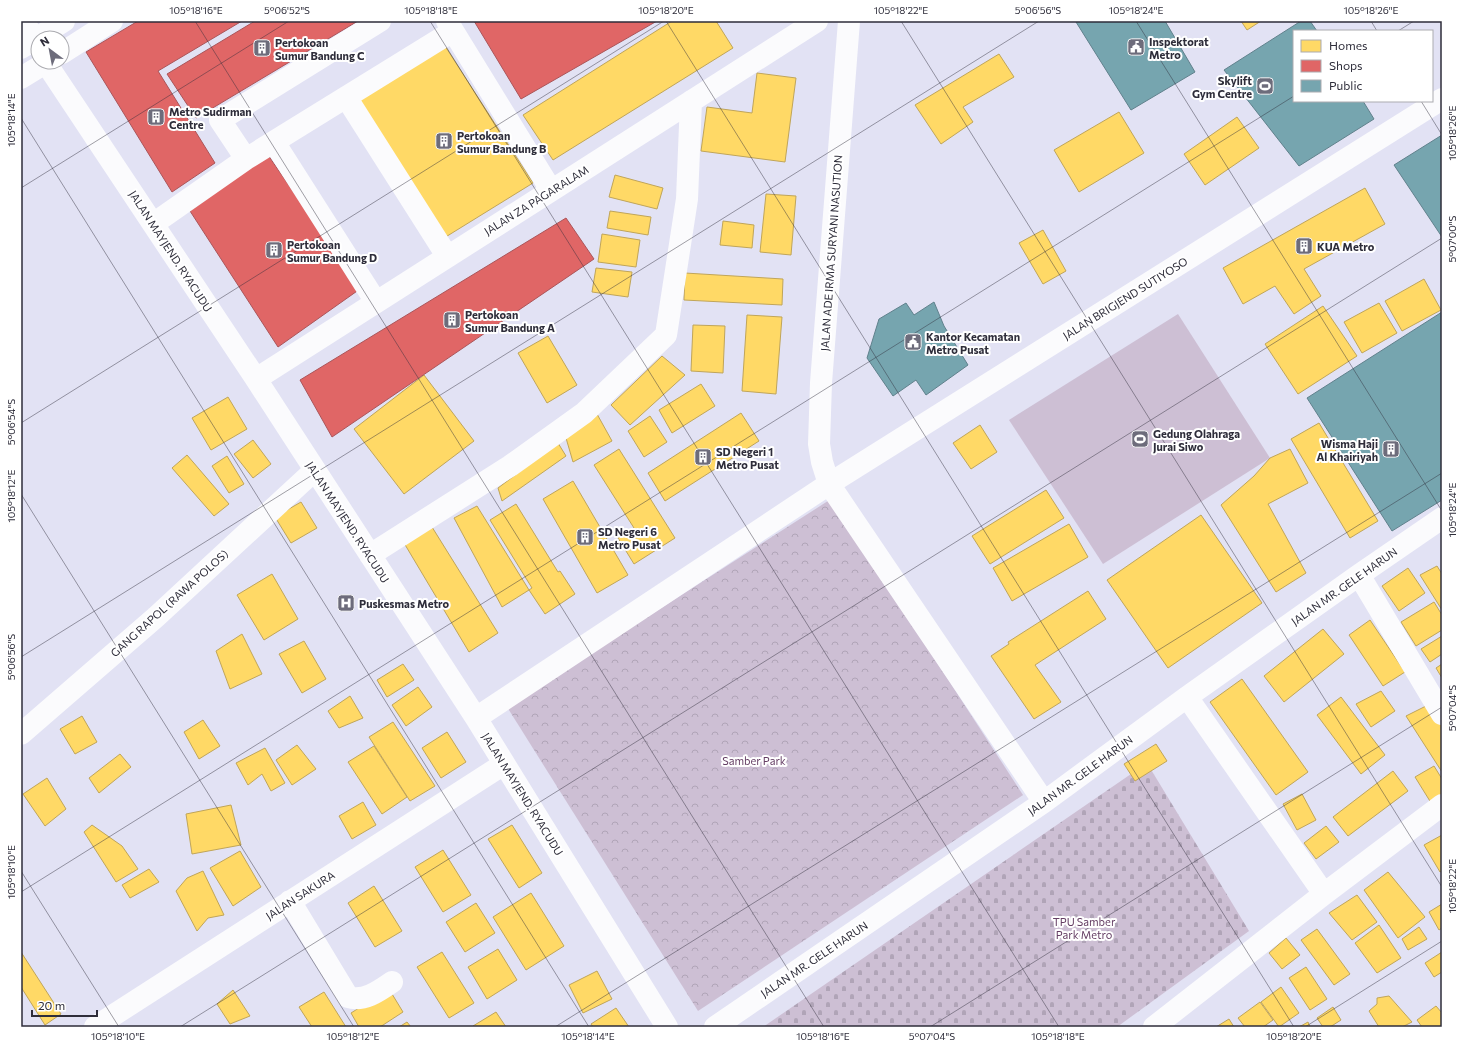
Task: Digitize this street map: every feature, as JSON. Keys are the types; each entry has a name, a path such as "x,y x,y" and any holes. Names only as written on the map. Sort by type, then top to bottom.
{"main road":[{"path":"23,21 28,44 64,21"},
{"path":"70,48 112,21"},
{"path":"246,159 220,120 380,21"},
{"name":"JALAN ZA PAGARALAM","path":"256,379 817,21"},
{"name":"JALAN ADE IRMA SURYANI NASUTION","path":"849,21 821,383 818,444 822,462 829,484 1044,802"},
{"path":"153,224 246,159 346,97 450,26 550,190"},
{"path":"21,78 34,70"},
{"name":"JALAN MAYJEND. RYACUDU","path":"52,70 256,379 476,718 667,1027"},
{"path":"346,97 447,256"},
{"name":"JALAN BRIGJEND SUTIYOSO","path":"476,718 829,484 1442,98"},
{"path":"370,555 510,466 584,413 666,335 687,199 691,100"},
{"path":"274,142 376,302"},
{"name":"GANG RAPOL (RAWA POLOS)","path":"21,734 156,617 315,470"},
{"name":"JALAN MR. GELE HARUN","path":"715,1027 1044,802 1187,697 1442,518"},
{"path":"1359,575 1442,714"},
{"path":"1187,697 1324,894"},
{"name":"JALAN SAKURA","path":"95,1027 504,764"},
{"path":"1154,1027 1324,894 1442,805"},
{"path":"290,901 348,997 366,997 381,990 392,982"}],"green space":[{"name":"Gedung Olahraga Jurai Siwo","path":"1178,314 1270,458 1103,564 1009,420"},
{"name":"Samber Park","path":"831,499 1023,795 698,1011 507,707"},
{"name":"TPU Samber Park Metro","path":"1147,763 1249,931 1117,1027 763,1027"}],"building: Homes":[{"path":"672,21 716,21 733,48 553,160 523,115"},
{"path":"1241,21 1261,21 1247,30"},
{"name":"Pertokoan Sumur Bandung B","path":"445,46 533,183 444,238 355,99"},
{"path":"999,54 1014,77 963,107 973,122 941,144 915,105"},
{"path":"757,73 796,78 785,162 701,151 707,107 752,113"},
{"path":"1119,112 1144,153 1079,192 1054,150"},
{"path":"1237,117 1259,148 1205,185 1184,154"},
{"path":"615,175 663,188 657,209 609,197"},
{"name":"KUA Metro","path":"1365,188 1385,224 1304,269 1321,296 1294,314 1275,286 1243,304 1223,268"},
{"path":"766,194 796,196 791,255 760,252"},
{"path":"610,211 651,217 648,235 607,228"},
{"path":"723,221 754,225 752,248 720,245"},
{"path":"1043,230 1066,271 1043,284 1019,243"},
{"path":"602,234 640,240 636,267 598,262"},
{"path":"596,268 632,272 628,297 592,292"},
{"path":"685,273 783,279 782,305 684,300"},
{"path":"1424,279 1441,310 1402,331 1385,301"},
{"path":"1379,303 1397,333 1362,353 1344,322"},
{"path":"1323,306 1357,356 1298,394 1265,344"},
{"path":"747,315 782,317 776,394 742,391"},
{"path":"693,325 725,326 723,373 691,371"},
{"path":"548,336 577,385 547,403 518,353"},
{"path":"662,356 685,375 630,425 611,405"},
{"path":"424,375 474,441 404,494 354,429"},
{"path":"701,384 715,406 672,433 659,410"},
{"path":"228,397 247,429 211,450 192,418"},
{"name":"SD Negeri 1 Metro Pusat","path":"741,413 759,441 665,501 648,473"},
{"path":"597,414 612,441 573,462 566,438"},
{"path":"650,416 667,442 644,457 628,431"},
{"path":"1319,423 1378,521 1350,538 1291,439"},
{"path":"980,425 997,452 971,469 953,443"},
{"path":"253,440 271,464 253,478 234,454"},
{"path":"558,443 566,456 502,501 498,488"},
{"path":"619,449 675,538 634,564 618,538 634,528 594,465"},
{"path":"1290,449 1308,483 1268,504 1306,573 1276,592 1221,505 1254,476 1270,458"},
{"path":"187,455 229,504 214,516 172,468"},
{"path":"227,456 244,484 229,493 212,466"},
{"name":"SD Negeri 6 Metro Pusat","path":"573,481 628,575 597,593 543,499"},
{"path":"1046,490 1064,518 990,564 972,536"},
{"path":"301,502 317,528 291,543 275,517"},
{"path":"516,504 558,572 560,571 575,594 545,614 529,590 532,588 490,520"},
{"path":"477,506 529,590 502,607 454,518"},
{"path":"1201,515 1262,603 1168,668 1107,580"},
{"path":"1069,524 1088,557 1012,601 993,568"},
{"path":"432,527 498,633 469,652 404,543"},
{"path":"1437,566 1442,574 1442,610 1420,575"},
{"path":"1408,568 1425,593 1399,611 1382,586"},
{"path":"272,574 298,619 264,640 237,595"},
{"path":"1088,591 1106,619 1035,665 1061,702 1034,719 991,656 1009,644 1008,642"},
{"path":"1434,602 1442,615 1442,630 1416,646 1401,622"},
{"path":"1370,620 1405,672 1383,686 1349,635"},
{"path":"1323,629 1344,654 1284,702 1264,676"},
{"path":"242,634 262,674 230,689 216,651"},
{"path":"1442,636 1442,654 1430,662 1421,649"},
{"path":"304,641 326,679 302,693 279,654"},
{"path":"403,664 414,680 387,697 377,680"},
{"path":"1442,664 1442,678 1436,668"},
{"path":"1242,679 1308,772 1276,795 1210,702"},
{"path":"418,687 432,707 406,726 392,705"},
{"path":"1381,691 1395,711 1371,727 1356,704"},
{"path":"350,696 363,718 339,728 328,711"},
{"path":"1341,697 1385,755 1361,774 1317,715"},
{"path":"1428,705 1442,726 1442,772 1406,716"},
{"path":"82,716 97,742 75,754 60,729"},
{"path":"203,720 220,746 199,759 184,732"},
{"path":"393,722 435,786 410,801 369,737"},
{"path":"447,732 466,762 441,778 422,748"},
{"path":"1156,744 1167,761 1135,781 1124,764"},
{"path":"297,745 316,769 292,785 276,760"},
{"path":"374,746 407,797 382,814 348,762"},
{"path":"265,748 285,783 271,791 262,774 248,785 236,763"},
{"path":"120,754 131,767 99,793 89,778"},
{"path":"1434,766 1442,779 1442,800 1433,806 1415,777"},
{"path":"1393,771 1408,791 1348,836 1333,817"},
{"path":"47,778 66,809 45,826 23,794"},
{"path":"1302,794 1316,820 1297,830 1283,804"},
{"path":"363,802 376,825 352,839 339,816"},
{"path":"231,805 241,845 192,854 186,814"},
{"path":"92,825 122,846 138,869 116,882 84,832"},
{"path":"512,825 542,873 519,888 488,839"},
{"path":"1326,826 1339,842 1316,859 1304,843"},
{"path":"1442,835 1442,871 1440,872 1424,845"},
{"path":"443,850 471,895 443,912 415,867"},
{"path":"240,851 261,887 233,906 210,868"},
{"path":"149,869 159,882 130,898 122,885"},
{"path":"203,871 224,915 208,918 197,931 176,891 187,878"},
{"path":"1388,872 1425,917 1398,938 1364,890"},
{"path":"374,886 402,931 375,947 348,903"},
{"path":"531,893 564,946 526,970 493,917"},
{"path":"1357,895 1377,922 1352,940 1329,913"},
{"path":"476,903 495,933 465,952 446,922"},
{"path":"1442,904 1442,928 1439,930 1429,912"},
{"path":"1379,925 1401,958 1377,973 1355,943"},
{"path":"1419,927 1427,939 1408,950 1402,939"},
{"path":"1317,929 1350,974 1334,985 1301,940"},
{"path":"1286,938 1300,955 1282,969 1269,953"},
{"path":"498,949 517,980 487,999 468,967"},
{"path":"21,952 61,1014 45,1025 21,987"},
{"path":"442,952 474,1003 449,1018 417,967"},
{"path":"1442,952 1442,972 1434,977 1425,963"},
{"path":"1306,967 1327,999 1310,1010 1289,978"},
{"path":"597,971 612,999 583,1013 569,985"},
{"path":"1281,987 1299,1013 1279,1027 1261,1002"},
{"path":"389,989 403,1012 380,1027 359,1027 351,1013"},
{"path":"233,990 250,1016 230,1024 217,1004"},
{"path":"324,992 346,1027 312,1027 299,1007"},
{"path":"1389,996 1412,1022 1402,1027 1379,1027 1369,1011 1377,1004 1377,998"},
{"path":"1260,1002 1273,1020 1263,1027 1245,1027 1238,1018"},
{"path":"1436,1006 1442,1013 1442,1027 1422,1027 1417,1020"},
{"path":"1333,1007 1341,1020 1330,1027 1323,1027 1317,1018"},
{"path":"616,1008 629,1027 593,1027 591,1024"},
{"path":"496,1012 506,1027 473,1026"},
{"path":"1229,1019 1234,1027 1216,1027"},
{"path":"407,1022 411,1027 399,1027"},
{"path":"1308,1022 1310,1027 1299,1027"}],"building: Shops":[{"name":"Metro Sudirman Centre","path":"138,21 242,21 158,71 215,163 172,192 86,52"},
{"name":"Pertokoan Sumur Bandung C","path":"255,21 358,21 196,118 167,74"},
{"path":"474,21 657,21 521,99"},
{"name":"Pertokoan Sumur Bandung D","path":"268,155 360,289 278,347 190,211"},
{"name":"Pertokoan Sumur Bandung A","path":"566,218 594,259 332,437 300,380"}],"building: Public":[{"name":"Inspektorat Metro","path":"1165,21 1195,72 1131,110 1076,22"},
{"name":"Skylift Gym Centre","path":"1301,21 1310,21 1316,30 1293,30 1293,102 1364,102 1374,119 1299,166 1224,70"},
{"path":"1442,135 1442,237 1394,165"},
{"name":"Kantor Kecamatan Metro Pusat","path":"934,302 944,326 968,365 926,395 916,380 893,396 867,358 879,319 906,303 914,315"},
{"name":"Wisma Haji Al Khairiyah","path":"1442,312 1442,500 1392,531 1307,398"}],"place":[{"name":"Inspektorat Metro","path":"1136,47"},
{"name":"Pertokoan Sumur Bandung C","path":"262,48"},
{"name":"Skylift Gym Centre","path":"1265,86"},
{"name":"Metro Sudirman Centre","path":"156,117"},
{"name":"Pertokoan Sumur Bandung B","path":"444,141"},
{"name":"KUA Metro","path":"1304,246"},
{"name":"Pertokoan Sumur Bandung D","path":"274,250"},
{"name":"Pertokoan Sumur Bandung A","path":"452,320"},
{"name":"Kantor Kecamatan Metro Pusat","path":"913,342"},
{"name":"Gedung Olahraga Jurai Siwo","path":"1140,439"},
{"name":"Wisma Haji Al Khairiyah","path":"1391,449"},
{"name":"SD Negeri 1 Metro Pusat","path":"703,457"},
{"name":"SD Negeri 6 Metro Pusat","path":"585,537"},
{"name":"Puskesmas Metro","path":"346,603"}]}
